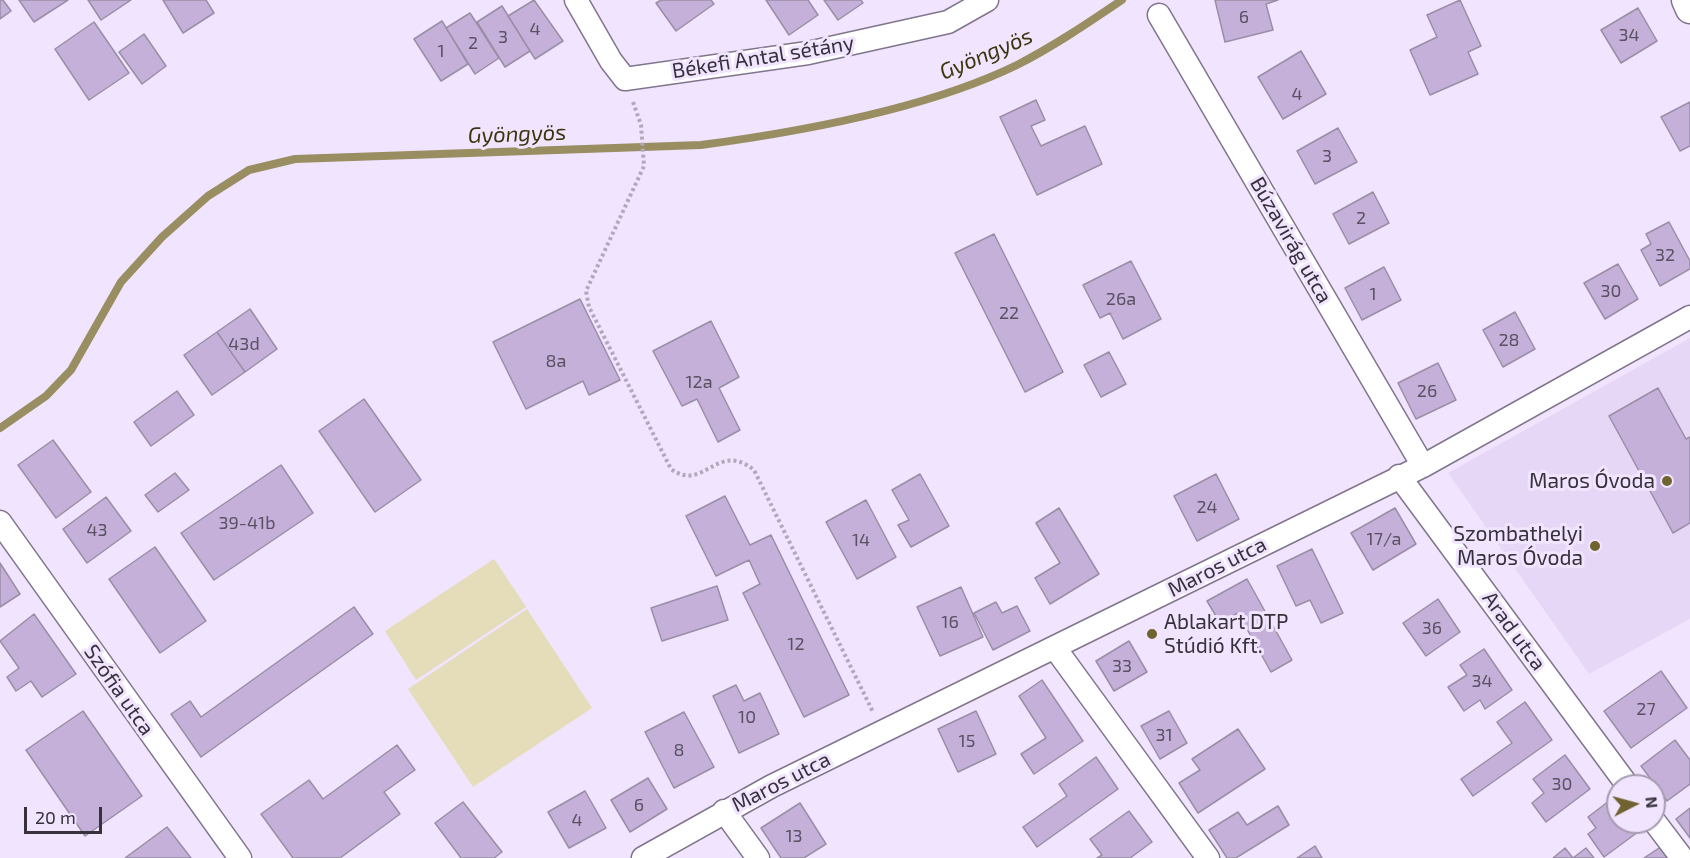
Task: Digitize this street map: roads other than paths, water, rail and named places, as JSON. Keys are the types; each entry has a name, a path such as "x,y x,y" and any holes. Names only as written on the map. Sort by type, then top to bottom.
{"street":[{"name":"Békefi Antal sétány","path":"576,0 611,61 625,79 808,53 948,22 987,0"},
{"path":"1686,0 1690,9"},
{"name":"Búzavirág utca","path":"1160,15 1423,466"},
{"name":"Maros utca","path":"643,858 724,811 883,731 1423,466 1690,317"},
{"name":"Arad utca","path":"1399,476 1619,774"},
{"name":"Szófia utca","path":"0,522 240,858"},
{"path":"1055,648 1208,858"},
{"path":"724,811 758,858"},
{"path":"1664,834 1682,858"}],"waterway":[{"name":"Gyöngyös","path":"0,428 46,396 71,370 121,282 162,237 208,196 249,170 295,159 701,145 821,125 904,106 982,80 1044,50 1122,0"}],"place":[{"name":"Maros Óvoda","path":"1667,481"},
{"name":"Szombathelyi Maros Óvoda","path":"1595,546"},
{"name":"Ablakart DTP Stúdió Kft.","path":"1152,634"}]}
